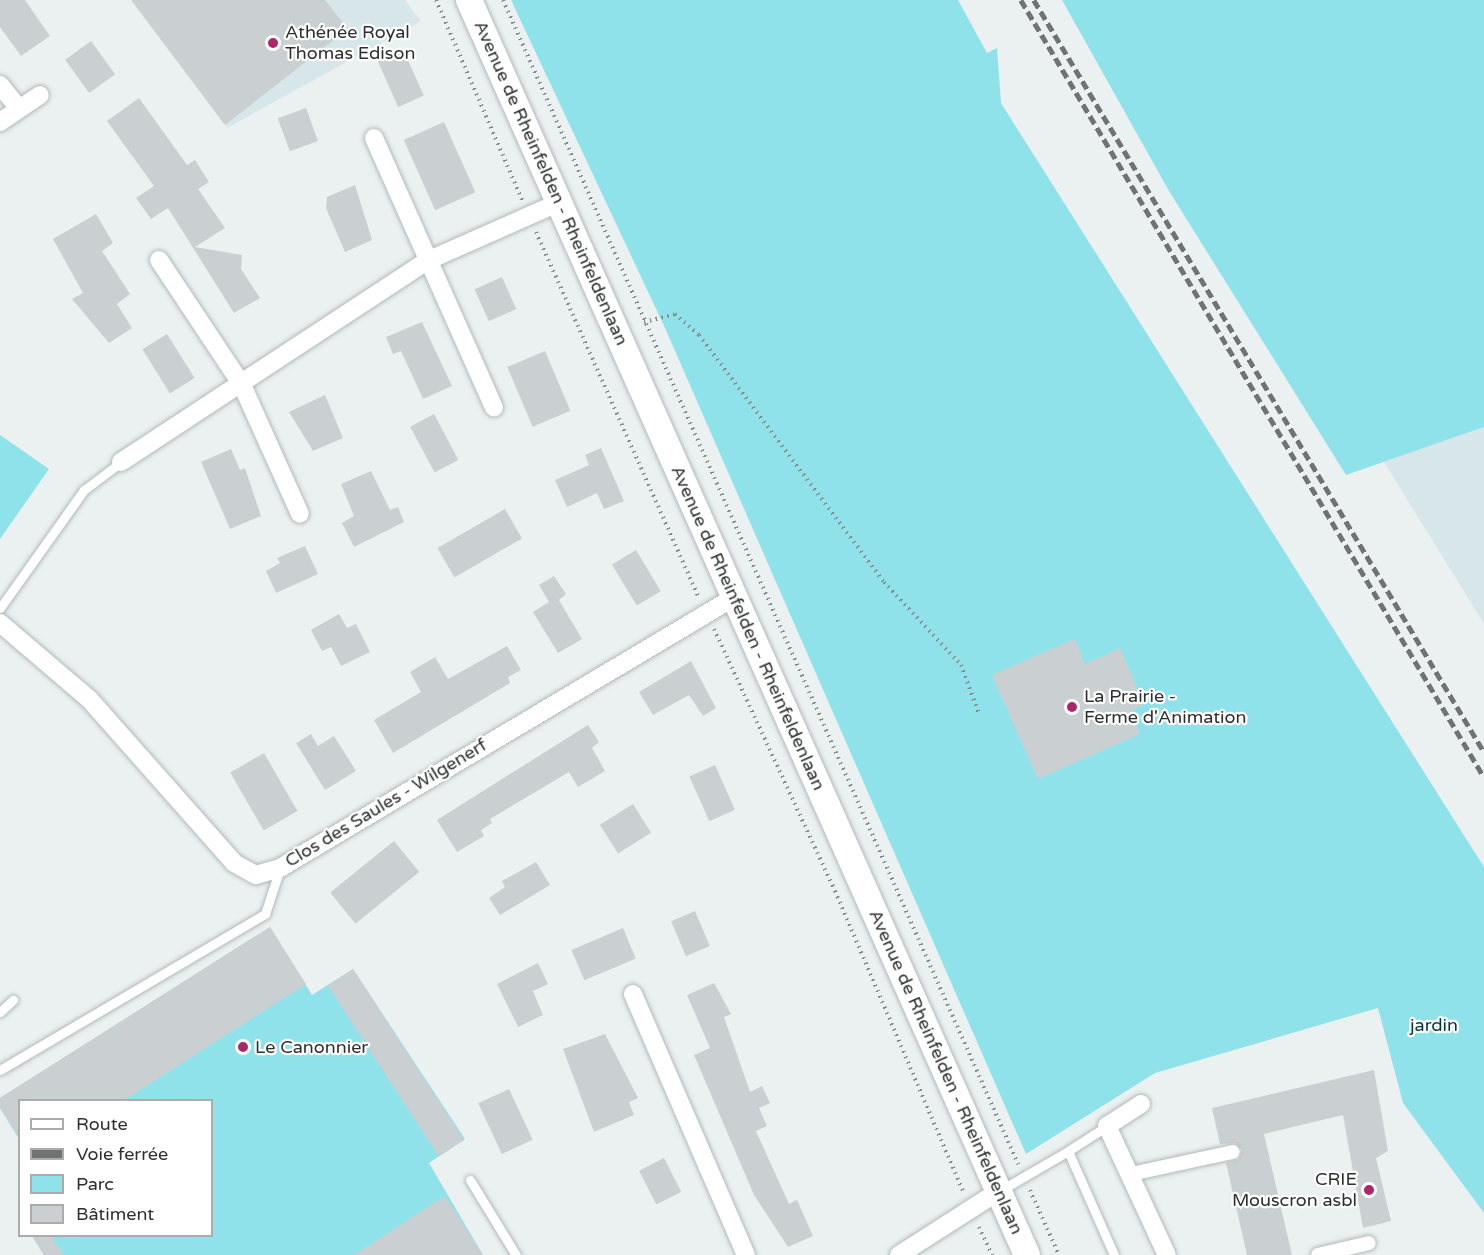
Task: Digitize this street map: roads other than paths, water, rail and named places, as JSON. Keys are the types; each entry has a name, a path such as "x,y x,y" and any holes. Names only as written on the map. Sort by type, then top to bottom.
{"main road":[{"name":"Avenue de Rheinfelden - Rheinfeldenlaan","path":"469,0 1027,1255"}],"street":[{"path":"0,85 18,107"},
{"path":"0,122 18,107 40,95"},
{"path":"374,138 494,407"},
{"path":"121,462 242,386 428,261 560,202"},
{"path":"159,260 242,386 300,514"},
{"name":"Clos des Saules - Wilgenerf","path":"0,623 90,700 234,863 256,875 280,868 733,598"},
{"path":"633,994 746,1255"},
{"path":"1141,1104 1107,1126 1167,1255"},
{"path":"1131,1174 1233,1152"},
{"path":"899,1255 999,1191"},
{"path":"1318,1255 1369,1243"}],"lane":[{"path":"0,608 84,490 121,462"},
{"path":"0,1070 265,914 280,868"},
{"path":"0,1012 13,1000"},
{"path":"999,1191 1107,1126"},
{"path":"1068,1151 1114,1255"},
{"path":"470,1179 516,1255"}],"railway":[{"path":"1021,0 1484,777"},
{"path":"1034,0 1484,752"}],"place":[{"name":"Athénée Royal Thomas Edison","path":"273,43"},
{"name":"La Prairie - Ferme d'Animation","path":"1072,707"},
{"name":"Le Canonnier","path":"243,1047"},
{"name":"CRIE Mouscron asbl","path":"1369,1190"}],"park label":[{"name":"jardin","path":"1434,1025"}]}
